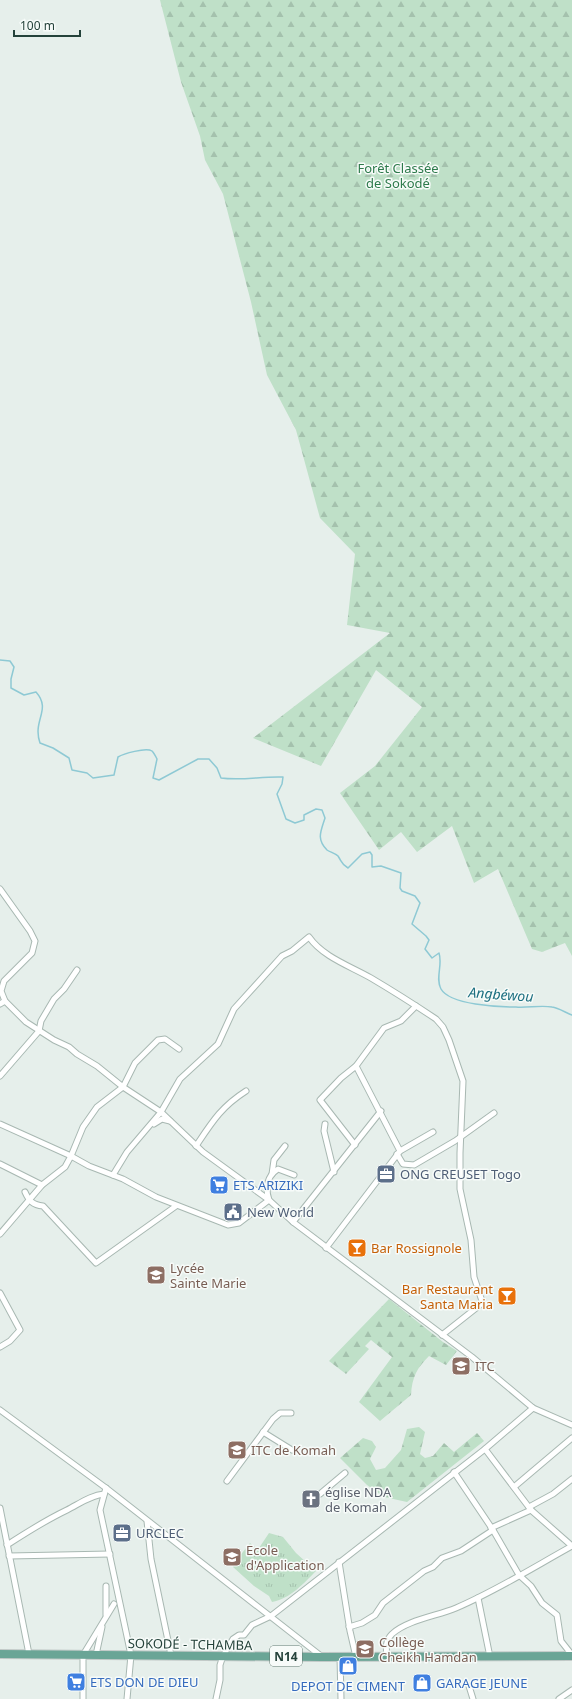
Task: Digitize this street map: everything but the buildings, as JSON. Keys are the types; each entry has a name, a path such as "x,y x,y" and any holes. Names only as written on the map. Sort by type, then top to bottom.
{"main road":[{"name":"SOKODÉ - TCHAMBA","path":"0,1654 322,1657 572,1656"}],"street":[{"path":"0,889 30,931 35,941 32,953 4,981 0,991 5,1001 18,1014 39,1031 69,1047 123,1087 161,1112 196,1146 227,1171 240,1177 269,1200 293,1222 442,1335 533,1408 572,1426"},
{"path":"113,1175 127,1152 161,1112 180,1079 218,1044 234,1009 282,956 292,951 310,937 316,945 348,967 368,977 436,1019 443,1027 458,1063 463,1087 460,1189 470,1235 474,1276 482,1301 480,1305 442,1335"},
{"path":"0,1076 39,1031 44,1015 77,970"},
{"path":"0,1004 5,1001"},
{"path":"355,1145 320,1100 341,1078 356,1066 384,1028 401,1021 416,1006"},
{"path":"0,1234 42,1185 65,1167 72,1156 83,1126 97,1107 123,1087 135,1063 158,1040 165,1039 179,1049"},
{"path":"356,1066 360,1078 381,1111 403,1164 414,1166 461,1137 494,1113"},
{"path":"196,1146 220,1111 230,1101 246,1091"},
{"path":"293,1222 381,1111"},
{"path":"144,1132 162,1119 172,1122"},
{"path":"0,1124 72,1156 89,1166 113,1175 176,1206 228,1225 235,1224 246,1219 269,1200"},
{"path":"325,1124 324,1131 334,1172"},
{"path":"326,1248 399,1152 433,1132"},
{"path":"269,1200 266,1189 272,1175 274,1160 285,1146"},
{"path":"0,1164 42,1185"},
{"path":"272,1175 278,1169 294,1175"},
{"path":"25,1192 29,1200 36,1206 43,1206 96,1263 176,1206"},
{"path":"0,1293 20,1330 10,1341 0,1347"},
{"path":"216,1699 220,1680 220,1665 223,1656 233,1638 239,1635 244,1635 252,1625 271,1616 485,1449 533,1408"},
{"path":"0,1410 106,1488 322,1657"},
{"path":"227,1481 273,1419 280,1413 291,1414"},
{"path":"263,1432 292,1450"},
{"path":"514,1487 572,1438"},
{"path":"387,1657 386,1643 391,1635 400,1628 478,1598 572,1546 530,1508 485,1449"},
{"path":"454,1472 492,1529 519,1575 531,1586 542,1603 557,1615 561,1641 572,1656"},
{"path":"320,1494 345,1473"},
{"path":"349,1627 362,1623 376,1614 383,1603 424,1571 433,1567 442,1558 461,1550 492,1529 553,1494 572,1479"},
{"path":"106,1488 100,1510 131,1655 127,1699"},
{"path":"7,1544 43,1522 81,1502 104,1494"},
{"path":"0,1508 29,1654"},
{"path":"147,1521 151,1559 171,1655"},
{"path":"9,1556 110,1554"},
{"path":"339,1562 349,1627 356,1657"},
{"path":"96,1655 106,1616 106,1586"},
{"path":"478,1598 489,1652"},
{"path":"107,1601 121,1605"},
{"path":"83,1699 83,1655 114,1604"},
{"path":"340,1657 341,1699"},
{"path":"469,1686 473,1699"},
{"path":"559,1699 572,1690"}],"green space":[{"name":"Forêt Classée de Sokodé","path":"160,0 572,0 572,956 565,943 542,952 532,949 498,869 474,883 452,826 417,852 401,832 379,850 340,793 375,766 422,707 376,670 321,766 253,738 390,633 347,625 355,554 320,518 296,430 267,375 251,302 223,194 205,160 200,136 181,82"},
{"path":"389,1299 443,1342 457,1351 446,1365 429,1356 416,1373 411,1395 380,1421 359,1402 392,1357 371,1340 365,1346 369,1349 346,1374 329,1361"},
{"path":"419,1427 425,1432 420,1454 425,1458 433,1456 444,1443 454,1452 477,1433 484,1441 407,1502 384,1497 367,1485 340,1458 363,1438 372,1441 376,1447 370,1459 376,1470 385,1468 401,1450 407,1429"},
{"path":"269,1533 283,1537 296,1553 316,1571 291,1594 285,1598 272,1602 269,1596 254,1586 233,1567 235,1562 250,1543 256,1548 259,1548"}],"waterway":[{"name":"Angbéwou","path":"0,660 10,661 14,667 11,679 11,688 24,695 36,692 40,698 42,704 38,728 40,743 53,748 69,758 72,770 87,773 93,778 114,775 118,757 140,750 149,750 152,751 157,759 153,778 159,780 198,759 209,759 217,768 221,778 237,779 283,777 282,784 277,794 286,819 295,823 304,820 304,815 316,809 322,810 325,818 320,835 321,842 327,850 338,856 344,865 348,868 362,854 370,852 372,855 372,867 381,866 401,873 400,888 402,891 415,896 420,903 412,924 429,940 425,949 432,958 439,953 439,985 446,994 454,999 464,1002 487,1006 548,1006 557,1008 572,1015"}],"place":[{"name":"ONG CREUSET Togo","path":"386,1174"},
{"name":"ETS ARIZIKI","path":"219,1185"},
{"name":"New World","path":"233,1212"},
{"name":"Bar Rossignole","path":"357,1248"},
{"name":"Lycée Sainte Marie","path":"156,1275"},
{"name":"Bar Restaurant Santa Maria","path":"507,1296"},
{"name":"ITC","path":"461,1366"},
{"name":"ITC de Komah","path":"237,1450"},
{"name":"église NDA de Komah","path":"311,1499"},
{"name":"URCLEC","path":"122,1533"},
{"name":"Ecole d'Application","path":"232,1557"},
{"name":"Collège Cheikh Hamdan","path":"365,1649"},
{"name":"DEPOT DE CIMENT","path":"348,1666"},
{"name":"ETS DON DE DIEU","path":"76,1682"},
{"name":"GARAGE JEUNE","path":"422,1683"}]}
